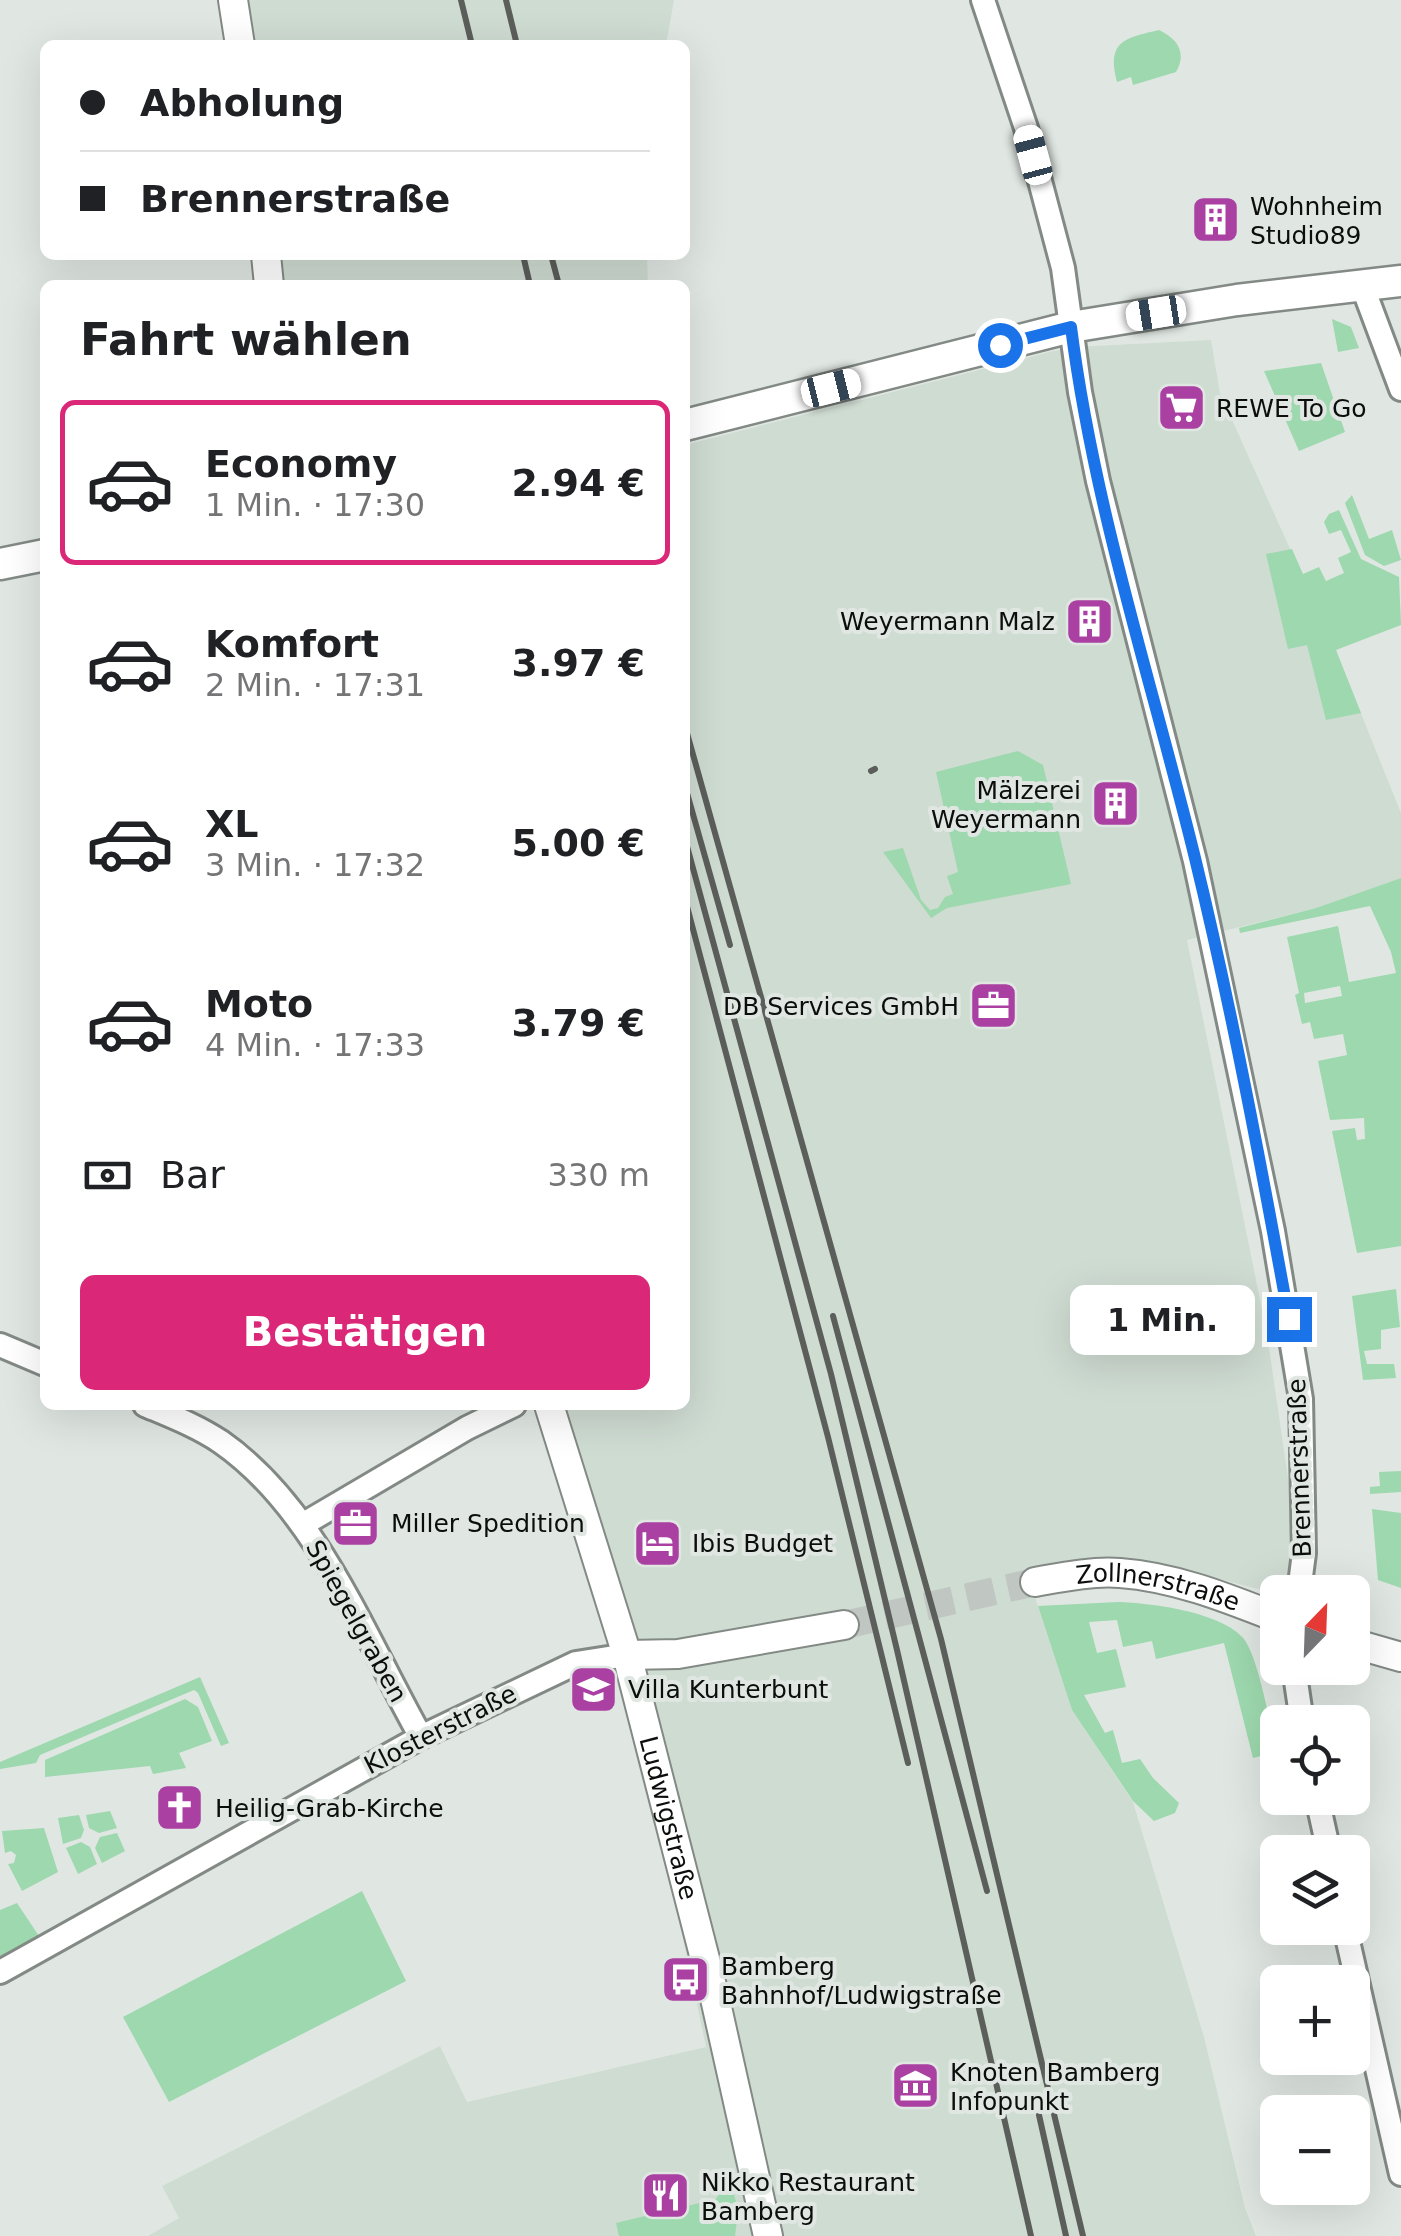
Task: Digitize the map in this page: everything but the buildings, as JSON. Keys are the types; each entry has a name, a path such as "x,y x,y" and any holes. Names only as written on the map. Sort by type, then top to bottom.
{"main road":[{"path":"690,424 1071,327 1224,302 1401,281"},
{"path":"0,564 40,555"}],"street":[{"path":"234,0 239,40"},
{"name":"Brennerstraße","path":"983,0 1031,146 1064,268 1080,392 1098,481 1196,860 1294,1348 1300,1399 1304,1544 1301,1575"},
{"path":"1362,285 1401,389"},
{"path":"0,1346 40,1362"},
{"name":"Spiegelgraben","path":"157,1410 222,1442 256,1470 302,1525 420,1736"},
{"path":"302,1525 504,1410"},
{"name":"Ludwigstraße","path":"552,1410 627,1656 714,1994 768,2236"},
{"name":"Zollnerstraße","path":"1035,1582 1120,1573 1219,1595 1260,1611"},
{"path":"627,1656 678,1654 844,1625"},
{"path":"1370,1648 1401,1657"},
{"name":"Klosterstraße","path":"0,1972 420,1736 576,1663 627,1656"},
{"path":"1350,1945 1401,2174"}],"shaded area":[{"path":"230,0 674,0 667,40 234,40"},
{"path":"256,260 647,260 648,280 258,280"},
{"path":"1211,340 1220,393 1336,651 1401,813 1401,878 1316,908 1187,940 1267,1334 1296,1533 1295,1575 1260,1575 1260,1590 1144,1565 1027,1573 1072,1710 1133,1802 1204,2037 1245,2208 1256,2236 148,2236 179,2218 162,2186 440,2046 467,2102 706,2047 623,1654 545,1410 690,1410 690,444 1075,347"}],"green space":[{"path":"1159,30 1179,47 1181,59 1176,72 1133,85 1131,77 1117,82 1116,50 1128,39"},
{"path":"1332,319 1351,327 1359,348 1338,352"},
{"path":"1321,363 1345,432 1299,451 1264,371"},
{"path":"1352,495 1369,539 1392,530 1401,560 1384,566 1365,555 1345,503"},
{"path":"1339,510 1361,559 1399,577 1401,625 1336,650 1361,713 1326,720 1307,645 1288,649 1266,554 1292,549 1303,574 1319,567 1326,581 1344,573 1338,558 1351,552 1341,530 1329,534 1324,522 1329,514"},
{"path":"1018,751 1043,765 1071,884 947,908 931,918 883,852 903,848 921,900 930,910 938,908 945,897 953,894 947,876 958,872 936,772"},
{"path":"1401,878 1401,1246 1357,1253 1332,1131 1355,1128 1357,1140 1365,1139 1364,1118 1330,1120 1318,1061 1347,1055 1343,1034 1314,1039 1310,1022 1302,1024 1287,937 1338,926 1349,982 1396,973 1370,906 1240,933 1239,928 1316,908","holes":["1340,986 1342,996 1305,1003 1304,993"]},
{"path":"1396,1289 1400,1327 1381,1330 1381,1349 1364,1351 1367,1364 1394,1364 1396,1378 1363,1380 1352,1296"},
{"path":"1401,1471 1401,1492 1370,1494 1370,1487 1380,1486 1379,1472"},
{"path":"1372,1509 1401,1513 1401,1588 1378,1580"},
{"path":"1118,1602 1167,1607 1203,1616 1234,1630 1249,1649 1266,1705 1260,1705 1260,1756 1253,1758 1224,1643 1156,1659 1152,1641 1123,1647 1117,1620 1089,1622 1097,1653 1116,1649 1126,1687 1084,1695 1105,1733 1113,1730 1122,1763 1140,1759 1179,1803 1175,1813 1154,1821 1133,1801 1072,1710 1038,1606"},
{"path":"200,1677 229,1743 221,1746 194,1690 40,1755 36,1763 0,1769 0,1762"},
{"path":"185,1699 198,1707 212,1741 179,1753 186,1768 153,1774 150,1766 45,1777 45,1760"},
{"path":"110,1811 117,1828 99,1833 89,1828 86,1815"},
{"path":"79,1815 84,1830 81,1838 63,1844 58,1818"},
{"path":"44,1828 58,1872 22,1891 8,1864 14,1863 16,1855 11,1851 5,1853 2,1831"},
{"path":"117,1833 125,1851 102,1863 95,1848 100,1837"},
{"path":"81,1842 90,1847 97,1864 78,1874 66,1848"},
{"path":"362,1891 406,1981 169,2102 123,2017"},
{"path":"17,1903 39,1936 0,1957 0,1910"},
{"path":"730,2177 738,2211 735,2236 619,2236 616,2223 716,2199"}],"tunnel":[{"path":"844,1625 1035,1582"}],"railway":[{"path":"461,0 471,40"},
{"path":"506,0 516,40"},
{"path":"524,260 529,280"},
{"path":"552,260 558,280"},
{"path":"690,744 941,1639 1083,2236"},
{"path":"871,771 875,769"},
{"path":"690,804 730,945"},
{"path":"690,857 831,1374 1031,2236"},
{"path":"690,918 828,1437 908,1763"},
{"path":"833,1316 987,1891"},
{"path":"1039,2115 1066,2236"}],"place":[{"name":"Wohnheim Studio89","path":"1215,220"},
{"name":"REWE To Go","path":"1181,408"},
{"name":"Weyermann Malz","path":"1090,621"},
{"name":"Mälzerei Weyermann","path":"1116,804"},
{"name":"DB Services GmbH","path":"994,1006"},
{"name":"Miller Spedition","path":"356,1523"},
{"name":"Ibis Budget","path":"657,1543"},
{"name":"Villa Kunterbunt","path":"593,1689"},
{"name":"Heilig-Grab-Kirche","path":"180,1808"},
{"name":"Bamberg Bahnhof/Ludwigstraße","path":"686,1980"},
{"name":"Knoten Bamberg Infopunkt","path":"915,2086"},
{"name":"Nikko Restaurant Bamberg","path":"666,2196"}],"route":[{"path":"1000,345 1071,327 1098,481 1196,860 1289,1319"}]}
